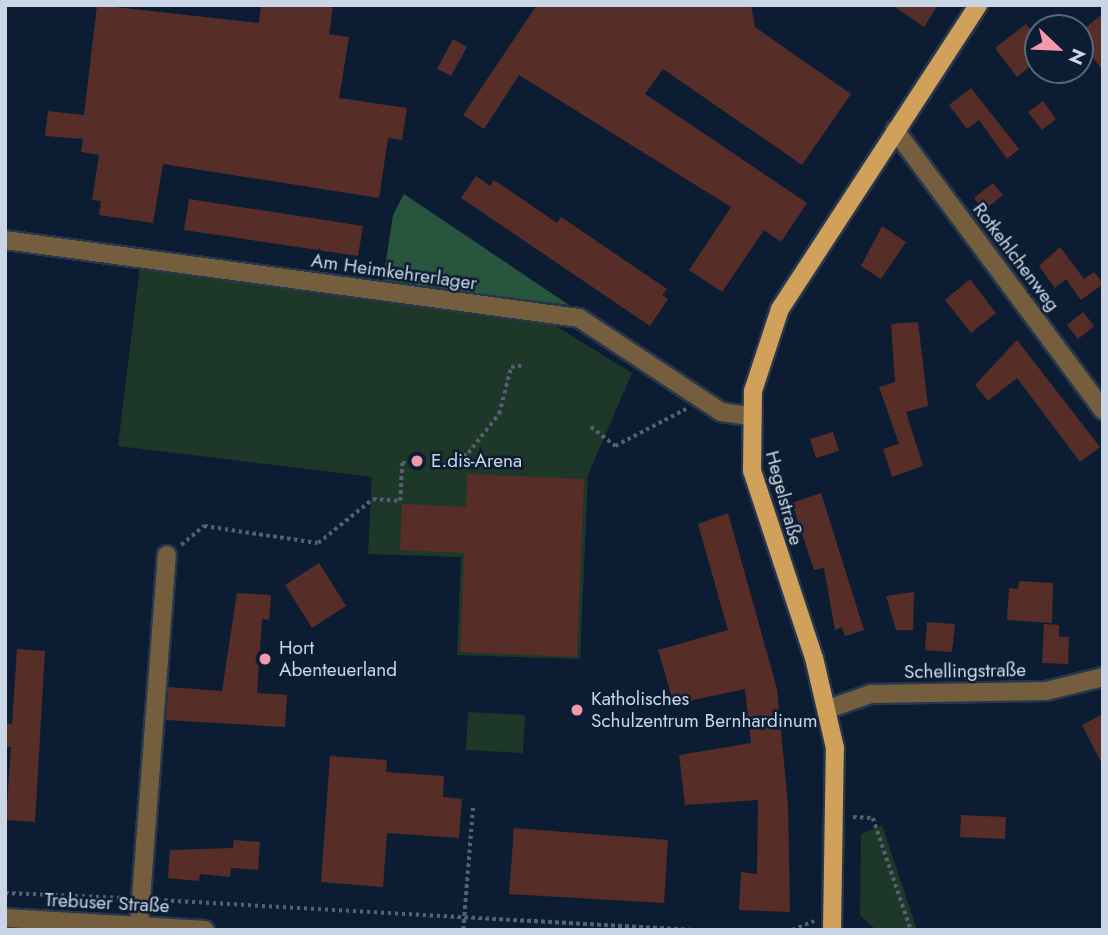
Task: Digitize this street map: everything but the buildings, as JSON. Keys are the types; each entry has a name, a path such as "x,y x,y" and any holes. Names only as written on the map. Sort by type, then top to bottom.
{"main road":[{"name":"Hegelstraße","path":"832,930 838,816 828,709 752,471 750,416 780,309 978,5"}],"street":[{"name":"Rotkehlchenweg","path":"895,130 1103,410"},
{"name":"Am Heimkehrerlager","path":"5,240 579,318 721,412 750,416"},
{"path":"139,925 167,555"},
{"name":"Schellingstraße","path":"828,709 871,694 1046,691 1103,677"},
{"name":"Trebuser Straße","path":"5,918 102,927 139,925 205,930"}],"path":[{"path":"167,555 204,526 318,543 373,499 400,500 402,463 452,464 468,453 499,414 511,367 523,365"},
{"path":"592,428 615,446 703,400"},
{"path":"463,930 472,807"},
{"path":"838,816 873,818 911,930"},
{"path":"5,893 693,930"},
{"path":"795,929 808,920"}],"green space":[{"path":"404,194 569,305 383,281 393,215"},
{"name":"E.dis-Arena","path":"140,266 554,325 632,373 588,475 580,659 457,655 461,557 368,554 372,477 118,446"},
{"path":"468,712 525,715 523,753 466,750"},
{"path":"882,825 917,930 876,930 860,915 861,834"}],"place":[{"name":"E.dis-Arena","path":"417,461"},
{"name":"Hort Abenteuerland","path":"265,659"},
{"name":"Katholisches Schulzentrum Bernhardinum","path":"577,710"}]}
